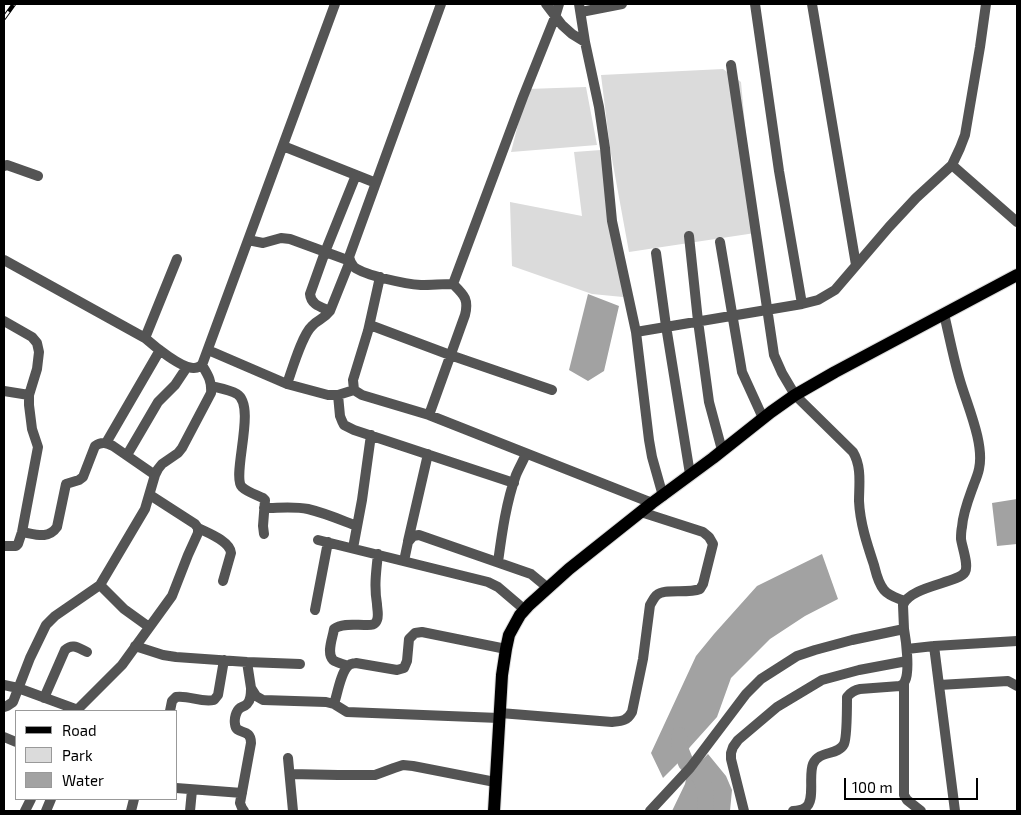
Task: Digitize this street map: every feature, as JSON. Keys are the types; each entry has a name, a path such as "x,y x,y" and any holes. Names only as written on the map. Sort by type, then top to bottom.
{"main road":[{"path":"494,811 502,675 509,635 520,615 569,569 652,503 795,395 1017,275"}],"street":[{"path":"4,260 144,338 187,367 197,368 202,365 335,4"},
{"path":"429,415 465,315 467,306 465,298 453,284 421,284 380,277 353,266 349,256 441,4"},
{"path":"546,4 555,17 572,34 585,42"},
{"path":"453,284 522,97 559,4"},
{"path":"622,4 580,8 599,107 612,221 636,332 645,414 662,496"},
{"path":"755,4 779,171 802,304"},
{"path":"812,4 856,266"},
{"path":"636,332 802,304 818,300 836,290 910,204 952,166 965,135 986,4"},
{"path":"732,65 772,346 776,359 795,395 853,452 857,459 859,469 859,503 864,535 879,581 883,589 890,595 904,601"},
{"path":"283,146 376,183"},
{"path":"4,166 7,165 38,176"},
{"path":"952,166 1017,222"},
{"path":"330,311 314,304 310,300 310,294 356,175"},
{"path":"689,236 709,402 722,450"},
{"path":"248,240 263,243 281,238 290,239 350,261"},
{"path":"720,242 742,372 763,418"},
{"path":"656,254 690,474"},
{"path":"144,338 177,259"},
{"path":"287,384 305,335 311,326 325,317 330,311 350,261"},
{"path":"380,277 370,325 353,380 354,390 362,396 429,415 652,503"},
{"path":"921,811 907,800 904,795 904,683 907,675 907,660 902,609 904,601 908,597 964,574 966,569 961,538 962,526 964,512 979,469 980,455 977,436 959,378 944,314"},
{"path":"4,321 32,337 37,343 39,352 37,369 29,394 32,428 38,447 18,544 12,547 4,546"},
{"path":"370,325 552,390"},
{"path":"106,443 160,350"},
{"path":"208,350 287,384 328,395 354,390"},
{"path":"4,707 13,702 30,658 46,625 55,616 93,592 100,585 145,508 158,469 178,453 187,440 211,393 210,379 202,365"},
{"path":"127,455 158,402 176,385 187,367"},
{"path":"211,386 237,394 245,404 240,484 245,489 265,499 264,534"},
{"path":"4,391 29,394"},
{"path":"338,394 340,416 344,425 354,430 514,483"},
{"path":"353,548 372,435"},
{"path":"22,532 45,535 53,533 57,528 66,484 83,478 95,446 100,443 114,446 155,475"},
{"path":"404,561 428,454"},
{"path":"498,562 504,522 514,483 526,454"},
{"path":"150,495 195,524 198,528 225,542 230,548 231,553 223,581"},
{"path":"264,508 294,507 308,509 357,526"},
{"path":"251,688 256,696 262,700 326,702 334,704 347,712 500,715 612,722 623,721 629,718 632,712 643,659 650,605 653,599 657,594 664,592 690,592 700,589 713,544 703,532 641,512"},
{"path":"4,685 18,688 77,710 122,665 172,596 181,570 198,533 198,528"},
{"path":"408,542 413,536 419,536 531,574 548,588"},
{"path":"318,540 488,582 498,587 525,610"},
{"path":"315,610 328,542"},
{"path":"348,666 336,661 330,655 334,629 345,625 372,625 377,621 375,582 378,554"},
{"path":"100,585 124,609 149,627"},
{"path":"650,811 690,768 746,694 762,679 797,656 852,640 904,628"},
{"path":"334,704 348,666 356,663 397,670 404,668 407,662 409,639 415,633 422,632 506,649"},
{"path":"906,645 934,646 1017,641"},
{"path":"44,698 65,650 69,646 74,646 87,652"},
{"path":"135,646 163,655 300,664"},
{"path":"934,646 955,811"},
{"path":"170,710 172,701 176,696 208,701 214,700 218,695 224,660"},
{"path":"744,811 730,759 733,747 738,740 777,707 822,680 907,660"},
{"path":"244,811 240,803 251,737 248,733 236,728 235,723 236,712 247,705 250,700 251,688 247,662"},
{"path":"939,685 1008,681 1017,686"},
{"path":"793,811 810,808 812,765 822,755 836,751 844,744 847,697 850,693 860,689 900,686 904,683"},
{"path":"288,758 293,811"},
{"path":"290,774 375,775 394,768 413,766 496,782"},
{"path":"178,788 242,793"},
{"path":"190,811 192,790"}],"green space":[{"path":"723,69 741,82 755,233 629,252 610,148 601,75"},
{"path":"586,87 597,145 511,152 527,89"},
{"path":"601,150 623,273 623,297 592,294 512,266 510,202 582,216 574,152"}],"water":[{"path":"588,294 619,306 604,371 588,381 569,370"},
{"path":"1017,499 1017,544 997,546 992,503"},
{"path":"822,554 838,599 805,616 770,639 731,678 717,717 663,778 651,753 696,656 757,586"},
{"path":"708,754 726,776 732,790 730,811 672,811 685,784 687,775"}],"waterway":[{"path":"679,735 680,748 686,763 700,777 706,791 705,811"}],"railway":[{"path":"4,18 14,4"}]}
